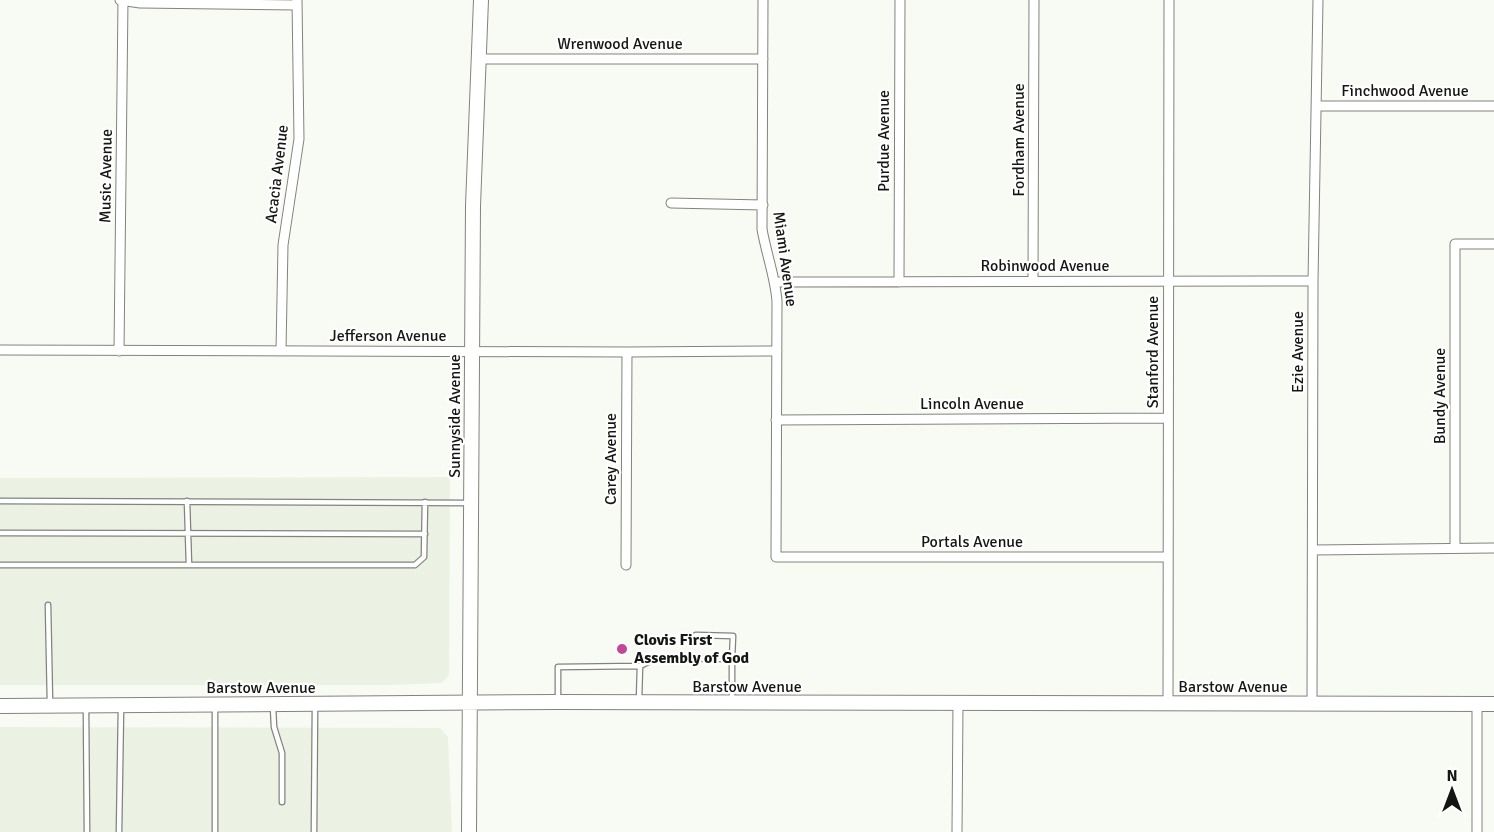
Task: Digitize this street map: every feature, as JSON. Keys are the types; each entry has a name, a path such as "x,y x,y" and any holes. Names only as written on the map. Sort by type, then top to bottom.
{"main road":[{"name":"Sunnyside Avenue","path":"469,832 471,351 474,174 481,0"},
{"name":"Barstow Avenue","path":"0,706 558,702 1494,704"}],"street":[{"path":"122,0 140,3 297,2"},
{"name":"Music Avenue","path":"119,351 122,0"},
{"name":"Miami Avenue","path":"763,0 762,229 765,249 776,282 776,557"},
{"name":"Purdue Avenue","path":"899,282 900,0"},
{"name":"Fordham Avenue","path":"1033,280 1034,0"},
{"name":"Stanford Avenue","path":"1168,703 1169,0"},
{"name":"Ezie Avenue","path":"1312,704 1313,281 1318,0"},
{"name":"Acacia Avenue","path":"281,351 283,245 299,139 297,2"},
{"name":"Wrenwood Avenue","path":"478,60 763,59"},
{"name":"Finchwood Avenue","path":"1317,106 1494,106"},
{"path":"671,203 763,205"},
{"name":"Bundy Avenue","path":"1455,548 1455,244 1494,243"},
{"name":"Robinwood Avenue","path":"776,282 1313,281"},
{"name":"Jefferson Avenue","path":"0,350 777,351"},
{"name":"Carey Avenue","path":"626,565 627,352"},
{"name":"Lincoln Avenue","path":"776,420 1168,418"},
{"path":"1314,549 1494,548"},
{"name":"Portals Avenue","path":"776,557 1167,557"},
{"path":"957,832 958,704"},
{"path":"1477,704 1477,832"}],"lane":[{"path":"0,501 472,503"},
{"path":"187,501 189,565"},
{"path":"0,565 415,565 424,557 425,502"},
{"path":"0,533 425,534"},
{"path":"48,605 50,705"},
{"path":"696,635 733,636 732,703"},
{"path":"558,702 558,667 640,666 656,658 732,659"},
{"path":"639,703 640,666"},
{"path":"314,832 315,704"},
{"path":"86,705 87,832"},
{"path":"119,832 121,705"},
{"path":"215,705 215,832"},
{"path":"273,705 274,728 282,753 282,802"}],"shaded area":[{"path":"450,477 449,675 442,683 0,685 0,478"},
{"path":"0,727 440,728 448,737 452,832 0,832"}],"place":[{"name":"Clovis First Assembly of God","path":"622,649"}]}
